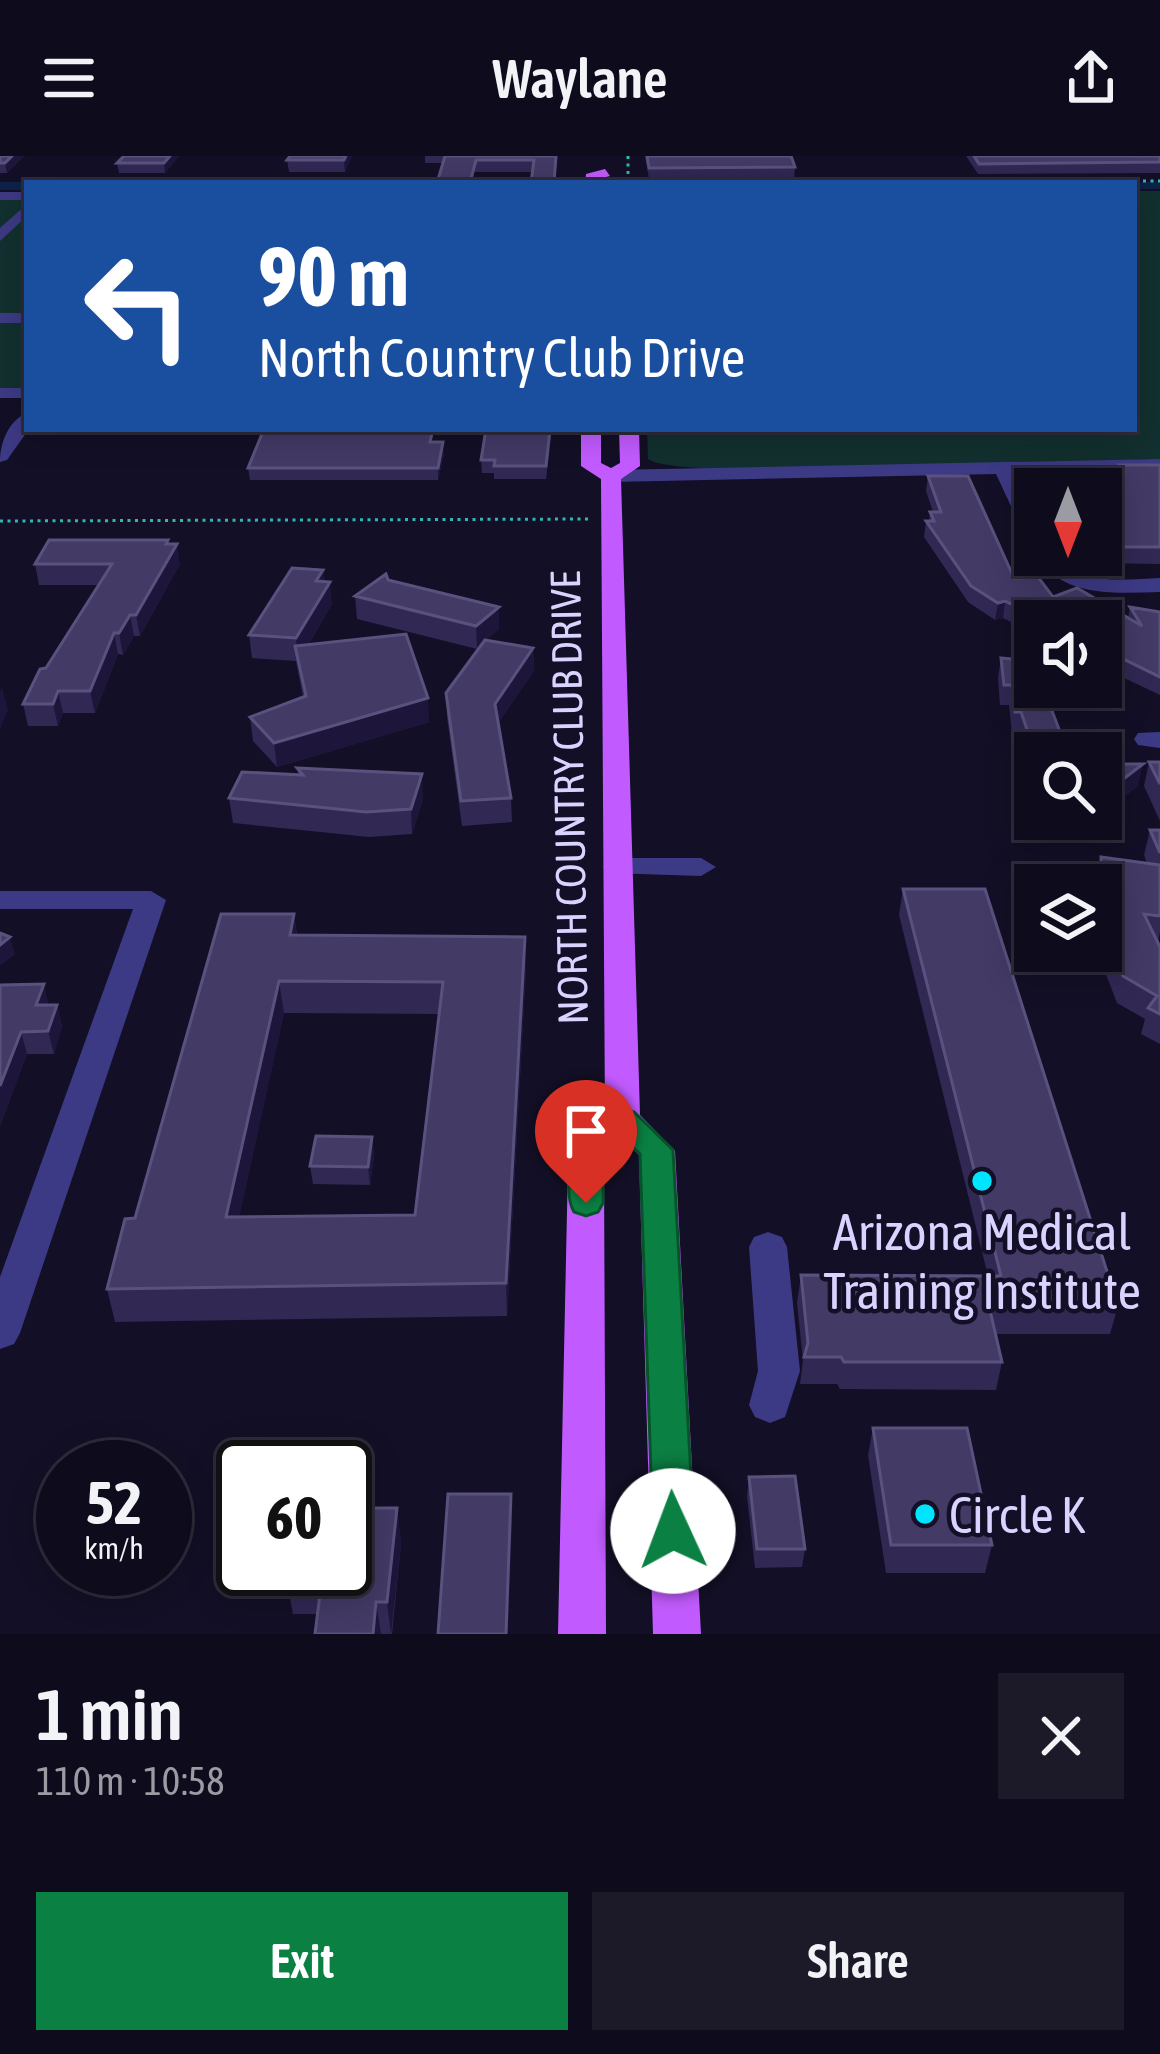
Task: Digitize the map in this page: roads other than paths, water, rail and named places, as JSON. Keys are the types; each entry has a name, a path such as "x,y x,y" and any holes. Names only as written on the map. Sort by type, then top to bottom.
{"main road":[{"name":"NORTH COUNTRY CLUB DRIVE","path":"591,432 591,466 611,476"},
{"name":"NORTH COUNTRY CLUB DRIVE","path":"611,476 630,466 629,432"},
{"name":"NORTH COUNTRY CLUB DRIVE","path":"611,476 623,1120"},
{"path":"582,1634 586,1165 623,1120 656,1150 677,1634"}],"street":[{"path":"0,237 24,211"},
{"path":"0,456 24,423"},
{"path":"611,476 878,478 1160,465"},
{"path":"1003,469 1014,492"},
{"path":"1067,576 1100,585 1160,585"},
{"path":"618,867 701,867"},
{"path":"0,900 151,900 0,1334"},
{"path":"768,1247 779,1371 770,1405"}],"waterway":[{"path":"1137,185 1160,185"},
{"path":"0,186 24,186"}],"place":[{"name":"Arizona Medical Training Institute","path":"982,1181"},
{"name":"Circle K","path":"925,1514"}]}
